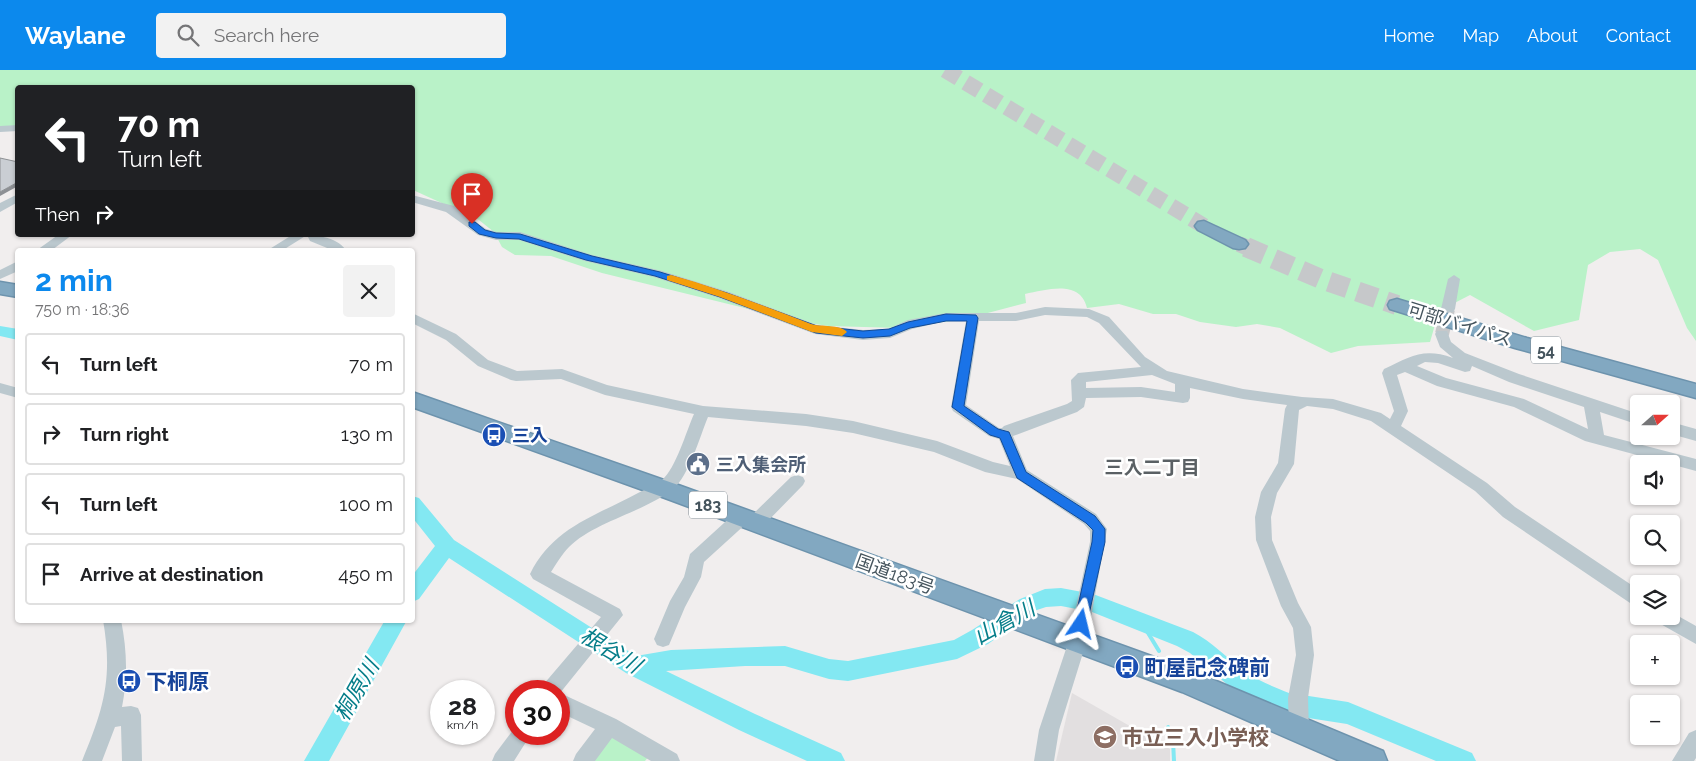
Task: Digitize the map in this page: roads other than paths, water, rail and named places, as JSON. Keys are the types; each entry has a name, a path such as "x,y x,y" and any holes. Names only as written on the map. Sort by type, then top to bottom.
{"highway":[{"path":"1204,226 1239,244"},
{"path":"0,288 15,291"},
{"name":"可部バイパス","path":"1397,305 1522,343 1696,391"},
{"name":"国道183号","path":"415,400 660,487 1190,682 1299,713 1373,761"}],"street":[{"path":"0,130 15,128"},
{"path":"0,208 15,198"},
{"path":"415,199 450,209 482,232 496,236 520,236 589,258 657,274 724,295 816,329 863,334 890,332 908,325 946,317 1016,317 1045,311 1089,314 1104,320 1140,360 1162,375 1243,394 1300,402 1333,404 1376,417 1481,487 1509,512 1559,548 1630,594"},
{"path":"46,248 63,237"},
{"path":"278,248 297,237"},
{"path":"314,237 321,242 335,245 338,248"},
{"path":"0,275 15,267"},
{"path":"1448,309 1454,279"},
{"path":"973,318 958,407 994,432 1005,435"},
{"path":"415,319 451,337 483,363 516,376 562,374 604,390 703,411 806,420 853,427 937,447 991,468 1021,474 1090,519 1099,529 1098,542 1084,603 1078,640 1049,730 1044,761"},
{"path":"1442,334 1445,344 1450,350 1514,378 1630,417"},
{"path":"1393,427 1401,411 1389,373 1423,357 1431,356 1491,375 1514,378"},
{"path":"1406,366 1442,382 1519,403 1569,428 1597,439 1696,465"},
{"path":"1005,435 1009,430 1072,408 1079,403 1078,380 1083,377 1146,372 1151,368"},
{"path":"1078,392 1141,392 1183,398 1182,381"},
{"path":"0,388 15,392"},
{"path":"1299,713 1304,655 1302,627 1290,606 1264,540 1263,517 1269,492 1286,464 1292,409 1300,402"},
{"path":"1591,405 1597,439"},
{"path":"560,680 614,615 539,574 563,542 587,526 614,514 668,484 679,468 703,411"},
{"path":"1680,431 1696,435"},
{"path":"1005,435 1021,474"},
{"path":"663,640 678,604 693,579 696,570 696,559 749,520 797,481"},
{"path":"92,761 110,718 119,677 118,647 113,623"},
{"path":"1677,625 1696,636"},
{"path":"570,707 608,726 670,761"},
{"path":"110,718 131,715 132,761"},
{"path":"584,761 608,726"},
{"path":"1682,761 1696,740"},
{"path":"502,761 513,745"}],"waterway":[{"name":"根谷川","path":"0,331 15,334"},
{"name":"根谷川","path":"415,507 447,546"},
{"name":"桐原川","path":"415,589 447,546"},
{"name":"根谷川","path":"447,546 634,666"},
{"name":"山倉川","path":"634,666 671,660 785,656 829,669 848,671 957,649 980,637 1027,605 1045,598 1061,597 1093,603 1185,639 1198,646 1237,679 1274,698 1289,704 1348,713 1464,761"},
{"name":"桐原川","path":"316,761 394,623"},
{"path":"1142,623 1159,651"},
{"name":"根谷川","path":"634,666 747,722 833,761"},
{"path":"1168,727 1173,740 1174,761"}],"tunnel":[{"path":"945,70 1204,226"},
{"path":"1239,244 1248,248"},
{"path":"1246,247 1321,279 1397,305"},
{"path":"1442,334 1448,309"}],"place":[{"name":"三入","path":"494,435"},
{"name":"三入集会所","path":"698,464"},
{"name":"町屋記念碑前","path":"1127,667"},
{"name":"下桐原","path":"129,681"},
{"name":"市立三入小学校","path":"1105,737"}],"district":[{"name":"三入二丁目","path":"1152,467"}]}
